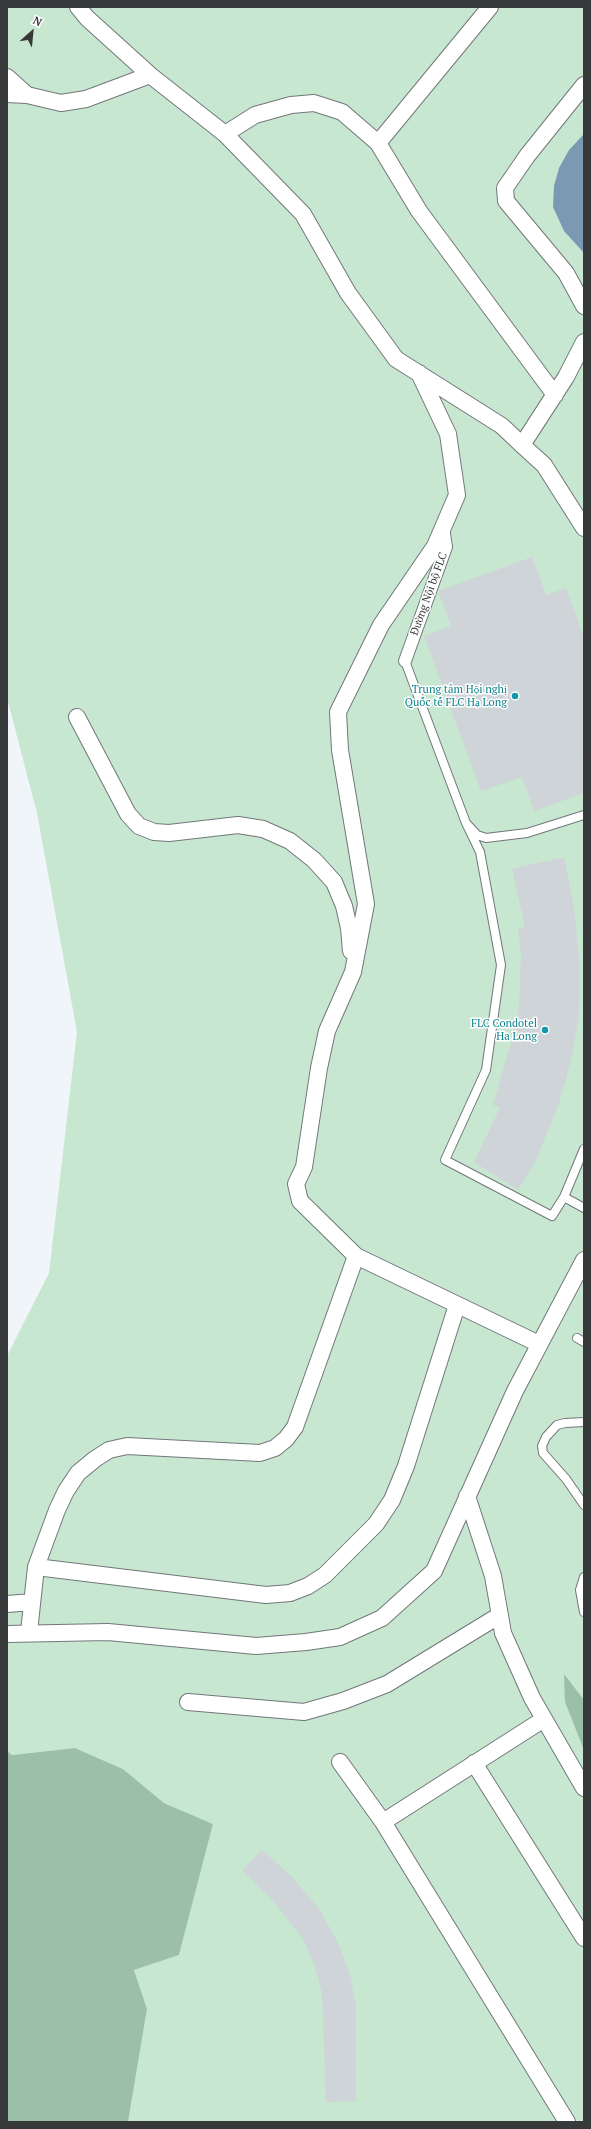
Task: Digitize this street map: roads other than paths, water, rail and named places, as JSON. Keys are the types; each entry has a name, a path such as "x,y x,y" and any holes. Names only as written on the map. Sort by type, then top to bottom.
{"street":[{"path":"78,7 87,18 150,75 225,134 303,214 348,293 396,359 502,426 544,465 584,528"},
{"path":"378,143 490,7"},
{"path":"7,94 27,95 61,103 86,99 150,75"},
{"path":"7,77 27,95"},
{"path":"584,85 527,156 505,188 506,201 566,273 584,306"},
{"path":"225,134 255,115 291,105 314,103 342,112 378,143 419,211 555,395"},
{"path":"522,445 555,395 584,342"},
{"path":"419,373 448,434 457,495 435,546 381,625 338,712 340,750 366,904 353,972 327,1032 318,1068 304,1167 296,1184 300,1201 356,1256 539,1344"},
{"name":"Đường Nội bộ FLC","path":"405,661 446,547 443,527"},
{"path":"77,717 128,814 139,826 154,832 169,833 238,826 263,829 290,841 314,860 334,882 344,906 349,928 353,972"},
{"path":"29,1632 36,1567 66,1491 78,1473 109,1450 127,1446 260,1453 275,1448 286,1439 295,1427 356,1256"},
{"path":"7,1634 29,1632 108,1632 256,1646 306,1642 340,1637 382,1618 434,1571 515,1391 584,1260"},
{"path":"36,1567 266,1595 290,1593 308,1586 325,1574 376,1524 392,1500 406,1466 457,1305"},
{"path":"467,1496 493,1576 503,1633 532,1698 584,1788"},
{"path":"7,1604 32,1602"},
{"path":"188,1702 304,1712 343,1701 387,1684 500,1615"},
{"path":"383,1822 544,1719"},
{"path":"340,1762 383,1822 567,2122"},
{"path":"474,1763 584,1938"}],"lane":[{"path":"405,661 466,823 480,852 501,965 486,1070 445,1160 552,1216 564,1197 584,1148"},
{"path":"466,823 477,835 486,838 527,833 584,815"},
{"path":"564,1197 584,1208"},
{"path":"584,1422 557,1425 546,1437 542,1446 543,1453 566,1479 584,1505"},
{"path":"584,1577 580,1590 584,1612"}],"water":[{"path":"584,134 584,253 564,231 553,207 554,186 559,168 569,150"}],"place":[{"name":"Trung tâm Hội nghị Quốc tế FLC Hạ Long","path":"515,696"},
{"name":"FLC Condotel Ha Long","path":"545,1030"}]}
